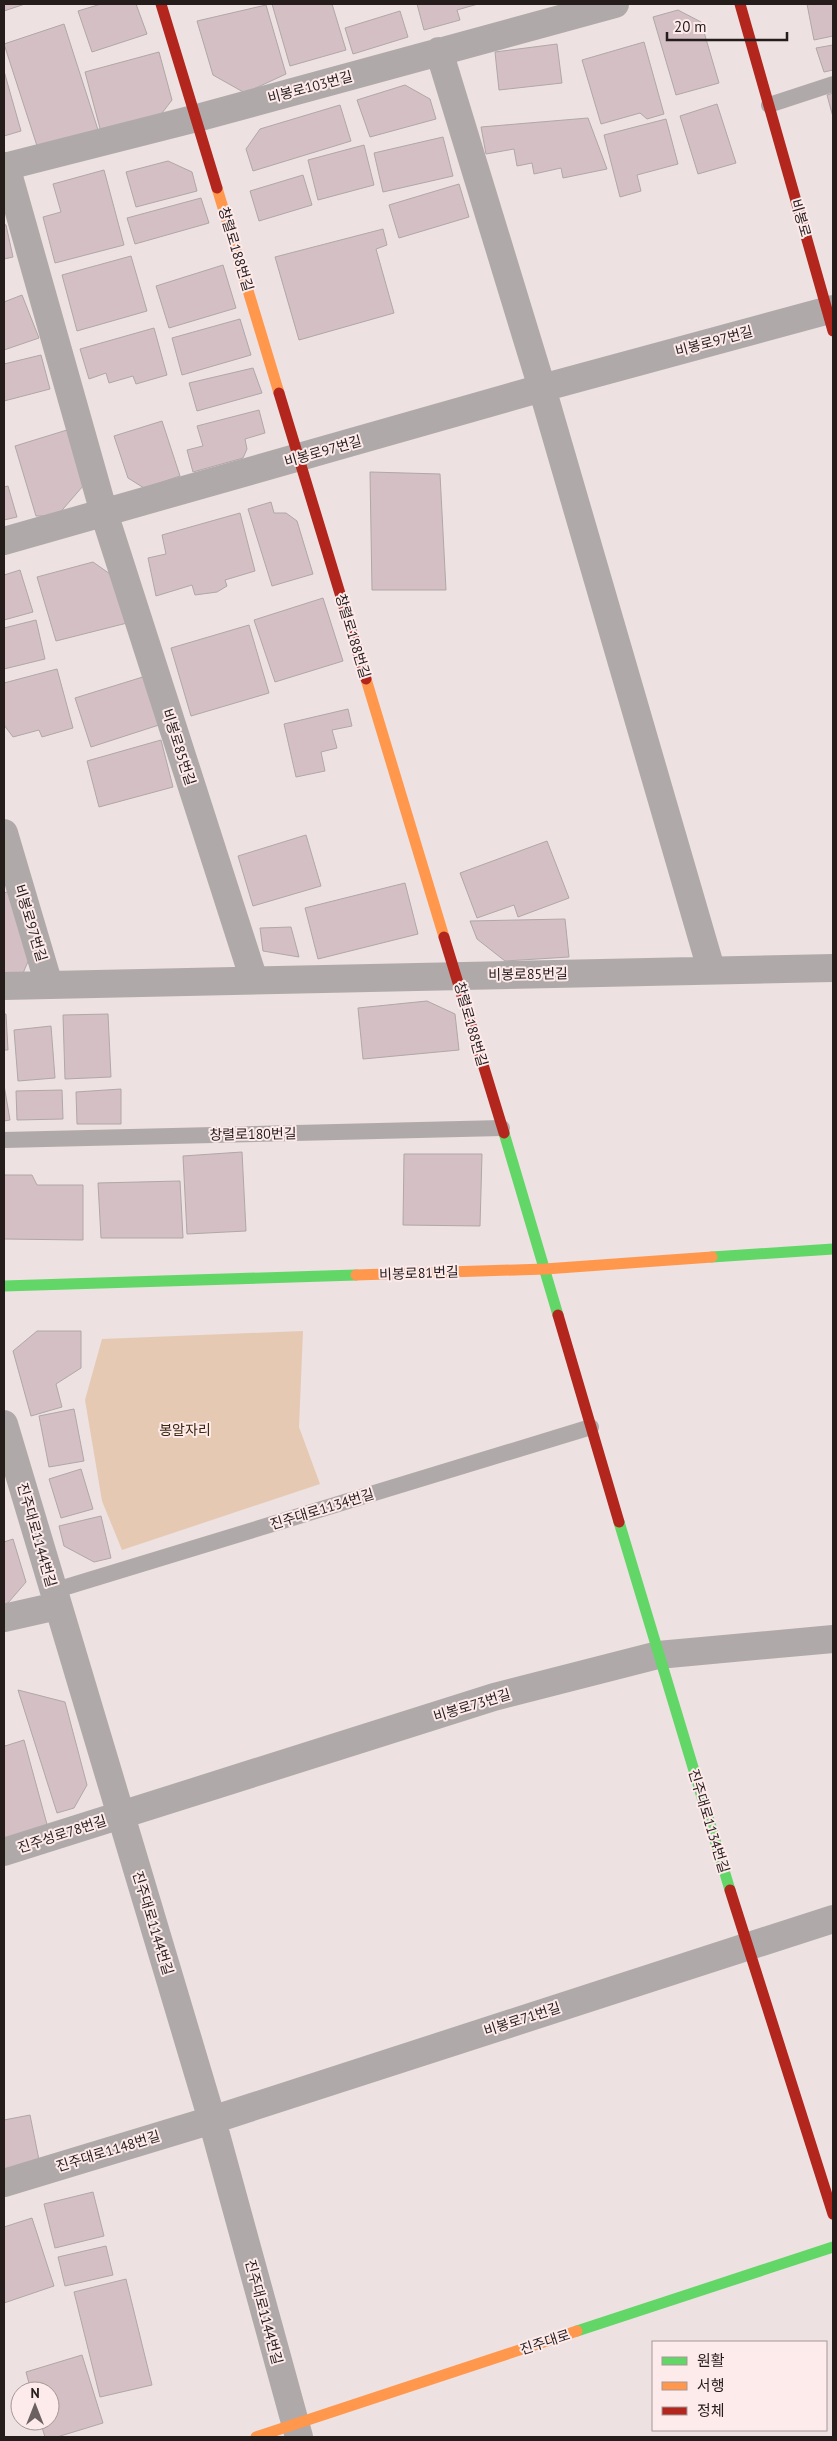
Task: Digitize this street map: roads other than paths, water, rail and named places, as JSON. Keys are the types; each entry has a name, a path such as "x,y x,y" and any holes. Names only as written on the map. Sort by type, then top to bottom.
{"street":[{"name":"창렬로188번길","path":"161,4 545,1269"},
{"name":"비봉로103번길","path":"5,167 197,118 616,4"},
{"name":"비봉로","path":"740,4 831,317"},
{"path":"439,51 542,388 711,969"},
{"path":"5,167 104,513"},
{"name":"비봉로97번길","path":"4,541 542,388 831,317"},
{"name":"비봉로85번길","path":"104,513 254,980"},
{"name":"비봉로97번길","path":"4,833 49,985"},
{"name":"비봉로85번길","path":"4,986 711,969 833,968"},
{"name":"비봉로81번길","path":"4,1286 545,1269 833,1249"},
{"name":"진주대로1134번길","path":"545,1269 658,1655 747,1946 833,2214"},
{"name":"진주대로1144번길","path":"4,1424 212,2120 297,2431"},
{"path":"4,1618 55,1598"},
{"name":"비봉로73번길","path":"120,1816 494,1697 658,1655 833,1639"},
{"name":"진주성로78번길","path":"4,1852 120,1816"},
{"name":"비봉로71번길","path":"212,2120 833,1918"},
{"name":"진주대로1148번길","path":"4,2183 212,2120"},
{"name":"진주대로","path":"256,2437 297,2431 833,2248"}],"lane":[{"path":"769,105 833,84"},
{"name":"창렬로180번길","path":"4,1140 502,1128"},
{"name":"진주대로1134번길","path":"55,1598 591,1427"}],"park label":[{"name":"봉알자리","path":"185,1430"}]}
